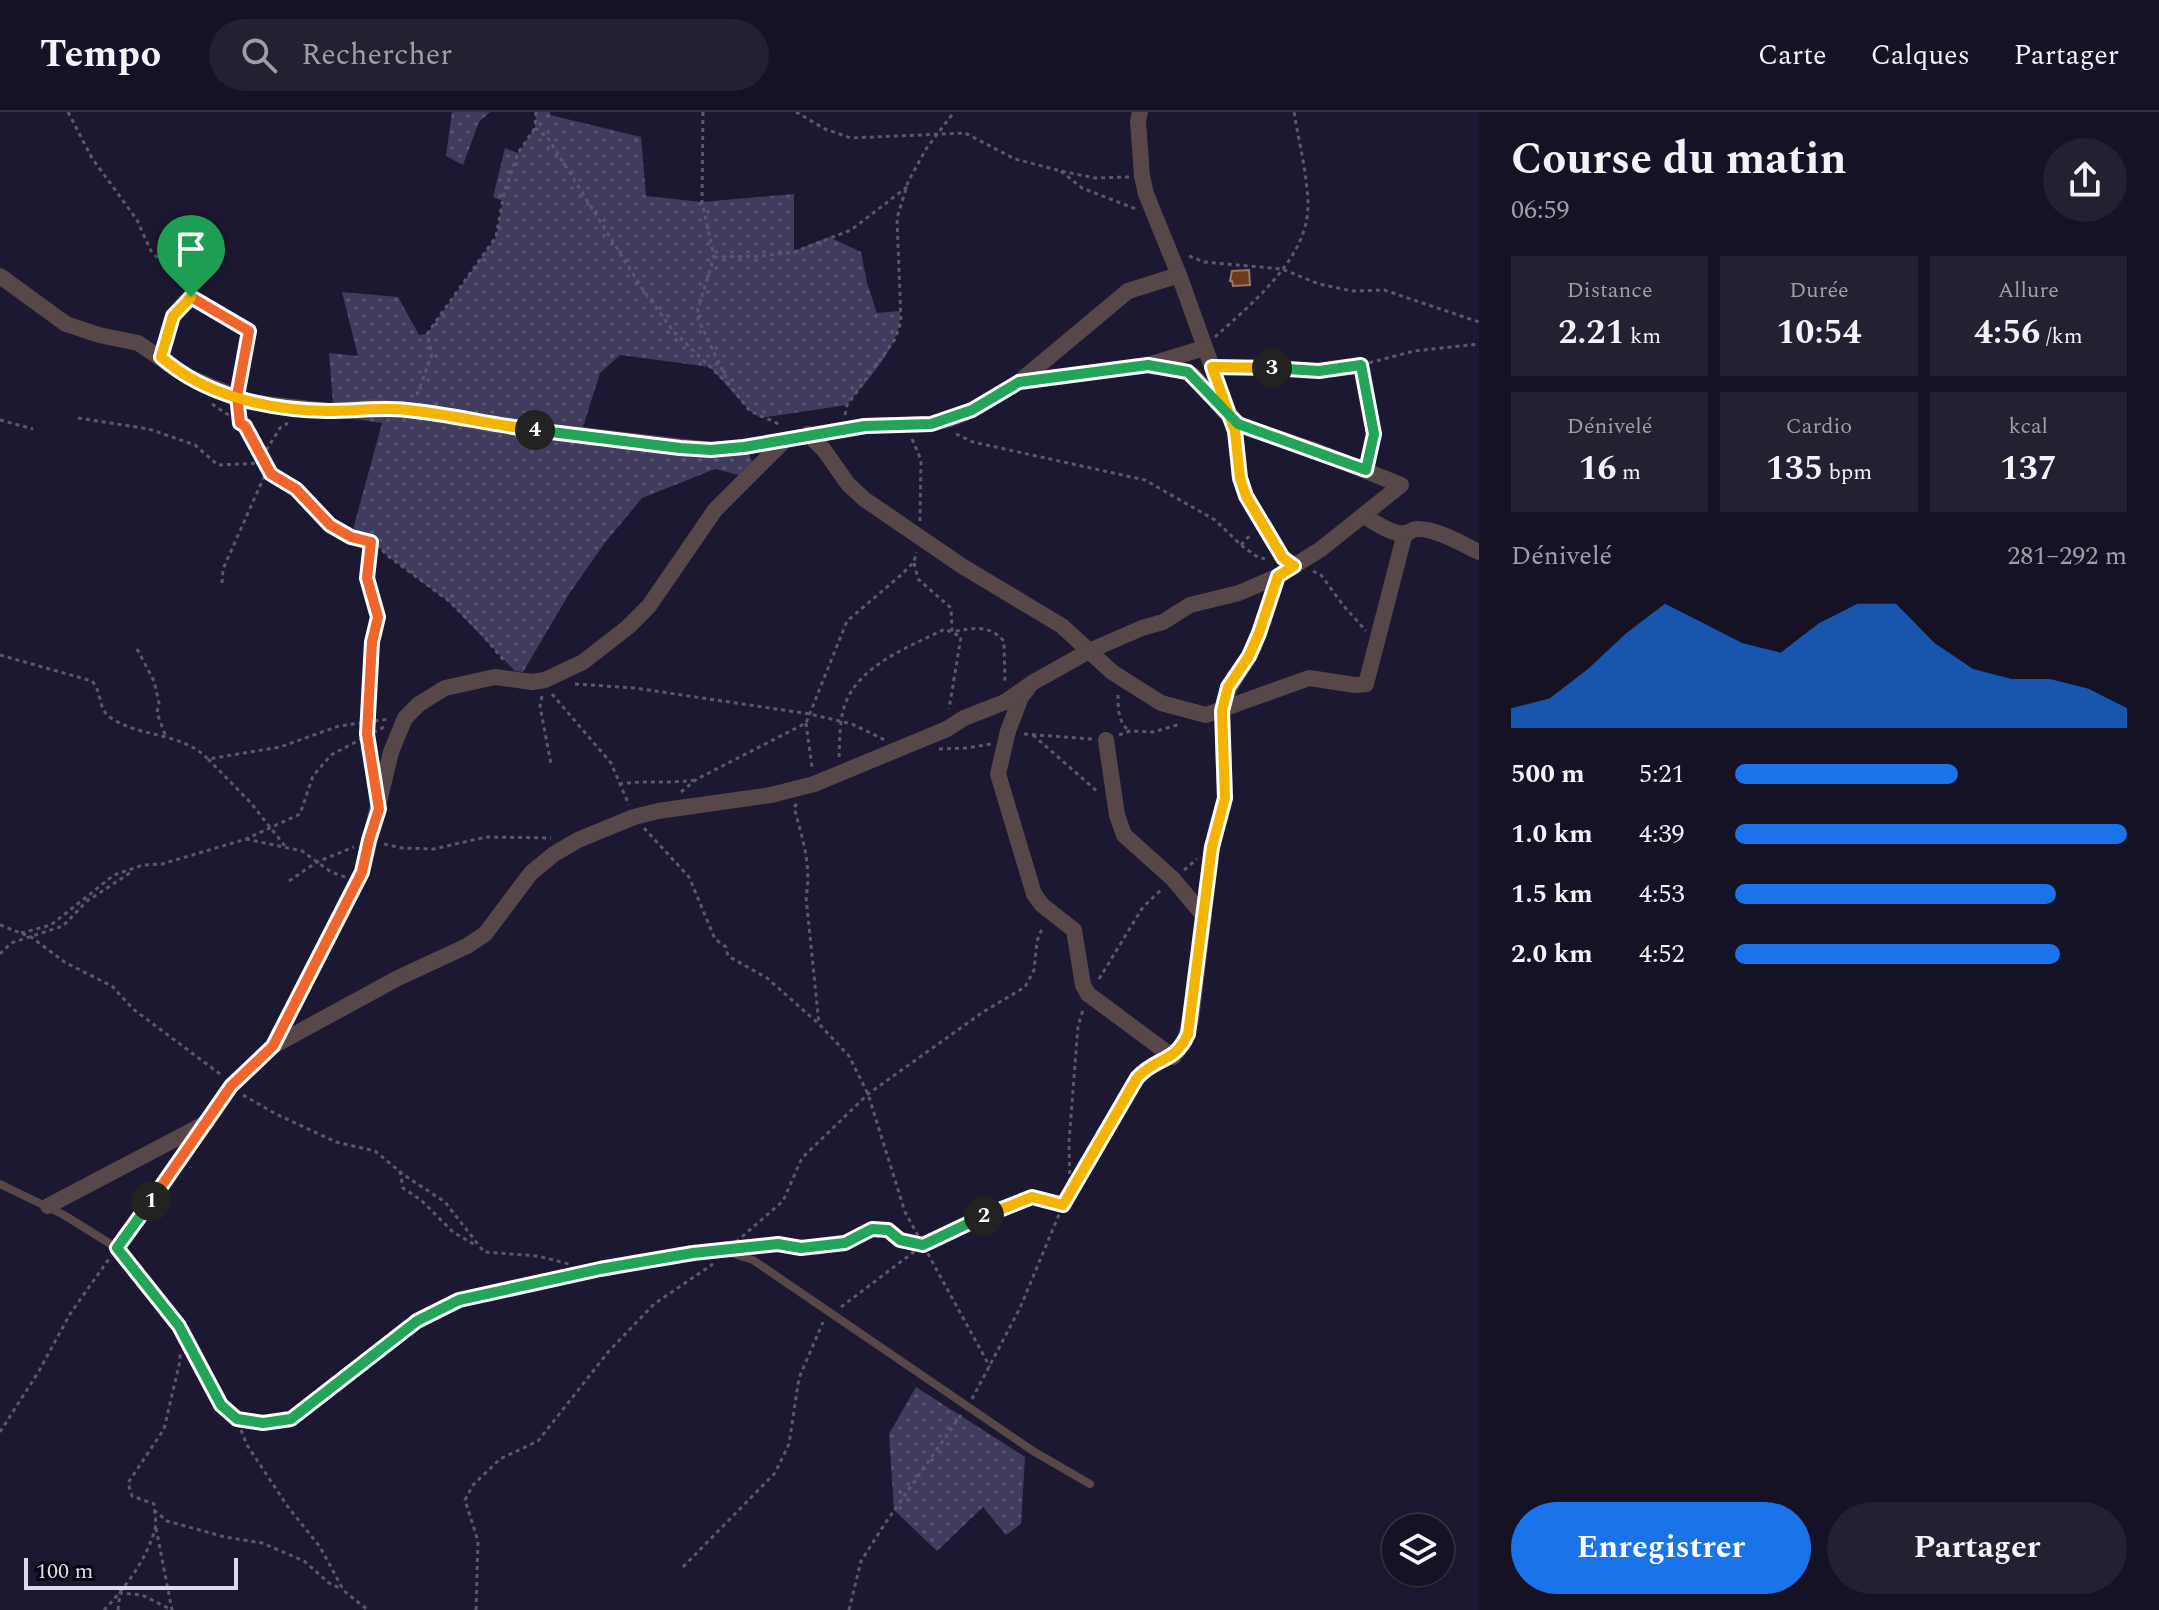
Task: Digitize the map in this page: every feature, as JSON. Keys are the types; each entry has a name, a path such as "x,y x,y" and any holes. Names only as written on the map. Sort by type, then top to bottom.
{"street":[{"path":"1140,112 1142,176 1152,211 1179,275 1235,431 1240,478 1246,496 1290,563"},
{"path":"0,276 66,324 138,343 196,382 249,402 329,411 374,407 411,410 492,425 711,450 865,426 931,424 950,419 972,410 1019,382 1128,291 1179,275"},
{"path":"1019,382 1148,365 1204,348"},
{"path":"48,1206 206,1123 231,1086 273,1046 485,934 531,873 578,840 634,817 658,811 771,795 814,784 947,729 964,718 1005,702 1089,651 1163,622 1190,605 1239,593 1278,576 1290,563 1364,516 1401,485 1249,429 1231,419 1188,372 1148,365"},
{"path":"808,434 824,450 854,491 920,537 1062,626 1112,672 1161,703 1214,713 1309,678 1366,684 1405,533"},
{"path":"273,1046 362,872 391,752 405,718 419,704 445,688 495,677 532,682 548,679 583,662 628,627 649,606 715,510 784,441"},
{"path":"1364,516 1391,530 1405,533 1414,529 1424,530 1479,552"},
{"path":"1032,683 1021,697 1008,731 998,774 1034,894 1042,905 1074,930 1083,985 1088,994 1173,1057 1188,1034 1212,847 1225,798 1214,713 1249,656 1278,576"},
{"path":"1106,740 1117,815 1127,840 1173,879 1204,916"}],"lane":[{"path":"0,1184 48,1206 117,1248 179,1326 221,1405 237,1419 263,1423 291,1419 417,1321 459,1300 583,1273 693,1253 725,1251 753,1260 1033,1451 1090,1484"}],"path":[{"path":"68,112 92,158 137,220 151,251 183,284 191,297 249,331 237,396 240,423"},
{"path":"411,410 432,354 427,334 496,237 504,193 518,153 535,128 536,112"},
{"path":"703,112 702,202 714,257 711,275 698,309 698,319 730,386"},
{"path":"796,112 825,129 851,138 965,133 1015,159 1061,171 1095,178 1142,176"},
{"path":"843,431 847,405 895,339 901,322 897,218 907,187 926,149 954,112"},
{"path":"1204,348 1250,305 1297,252 1308,207 1294,112"},
{"path":"535,128 548,138 643,290 674,332 730,386 750,411 761,418 808,434"},
{"path":"1061,171 1082,188 1134,208 1144,218"},
{"path":"714,257 794,252 851,230 907,187"},
{"path":"1189,256 1204,262 1282,269 1319,284 1352,291 1384,290 1479,322"},
{"path":"161,357 173,316 191,297"},
{"path":"1212,367 1319,371 1361,365 1414,351 1479,344"},
{"path":"1361,365 1374,434 1366,470"},
{"path":"209,402 245,426 271,474 296,489 330,525 351,537 371,542 449,601 502,657 513,678"},
{"path":"263,460 280,428 308,409"},
{"path":"78,418 149,429 195,445 218,465 263,460"},
{"path":"0,420 33,429"},
{"path":"905,425 921,460 920,537 914,562 918,579 951,608 952,632"},
{"path":"952,432 973,442 1145,480 1215,520 1256,556 1290,563 1321,575 1343,605 1378,643"},
{"path":"222,583 223,569 268,468"},
{"path":"371,542 367,578 378,617 372,642 367,720 372,764"},
{"path":"819,1024 806,897 809,879 806,851 794,807 814,784 806,723 847,621 914,562"},
{"path":"952,632 983,626 997,633 1004,641 1005,702"},
{"path":"839,773 841,722 846,700 864,676 884,661 945,629 961,637 947,729"},
{"path":"137,649 154,681 159,703 157,713 166,737"},
{"path":"0,655 92,681 99,689 101,708 111,719 198,748 286,847"},
{"path":"1112,672 1117,681 1121,719 1130,731"},
{"path":"548,679 810,714 841,722 899,747"},
{"path":"551,764 540,706 544,685 611,763 634,817 689,877 715,939 726,947 728,956 767,978 819,1024 849,1056 868,1094 905,1212 990,1367"},
{"path":"933,748 990,744 1008,731 1106,740 1130,731 1153,732 1214,713"},
{"path":"208,759 280,747 339,726 367,720 405,718"},
{"path":"21,933 51,925 114,875 246,839 300,814 313,776 331,755 367,734 405,718"},
{"path":"658,811 697,779 806,723"},
{"path":"1033,735 1077,772 1117,815"},
{"path":"619,784 674,783 697,779"},
{"path":"289,881 317,862 369,840 402,848 434,849 486,837 553,838"},
{"path":"246,839 302,851 331,872 357,880"},
{"path":"0,954 11,943 63,926 87,901 143,865"},
{"path":"849,1610 861,1561 967,1406 990,1367 1020,1308 1063,1205 1137,1078 1149,1065 1173,1057"},
{"path":"0,1432 39,1371 70,1314 188,1148"},
{"path":"400,1170 403,1188 421,1200 453,1232 477,1246"},
{"path":"683,1567 775,1473 789,1444 799,1378 821,1323 923,1245 1020,1200 1032,1197 1063,1205"},
{"path":"751,1247 778,1244 801,1248 845,1243 872,1229 888,1230 900,1240 923,1245"},
{"path":"484,1252 565,1261 583,1273"},
{"path":"172,1610 154,1504 132,1496 128,1483 164,1429 180,1361 179,1326"},
{"path":"237,1419 247,1445 288,1507 320,1547 344,1591"},
{"path":"154,1510 167,1521 225,1537 262,1543 304,1561 368,1610"},
{"path":"104,1610 120,1593 156,1527"},
{"path":"120,1593 142,1595 172,1610"},
{"path":"118,1610 120,1593"}],"shaded area":[{"path":"452,112 490,112 479,122 463,165 446,156"},
{"path":"536,112 550,112 550,115 641,137 646,196 702,202 794,194 794,251 829,237 861,252 877,313 900,311 899,324 889,349 847,405 761,418 750,411 710,367 620,355 600,373 583,427 698,443 744,441 754,467 743,476 715,469 642,498 604,544 569,594 523,672 515,671 449,602 375,543 351,537 382,423 334,416 329,353 358,356 342,292 398,297 419,335 427,334 496,237 503,201 493,197 505,148 518,153 535,128"},
{"path":"916,1387 1025,1457 1021,1524 1006,1535 983,1507 937,1551 894,1510 889,1434"}],"building":[{"path":"1249,270 1250,285 1233,286 1230,281 1232,271"}],"route":[{"path":"191,297 173,316 161,357 205,386 237,396 249,402 329,411 374,407 411,410 492,425 711,450 865,426 931,424 972,410 1019,382 1148,365 1193,375 1207,394 1231,419 1238,424 1366,470 1374,434 1361,365 1319,371 1212,367 1231,419 1234,426 1240,478 1246,496 1283,558 1294,566 1278,576 1254,646 1228,687 1224,699 1225,798 1212,847 1188,1034 1173,1057 1149,1065 1137,1078 1063,1205 1032,1197 1009,1204 923,1245 900,1240 888,1230 872,1229 845,1243 801,1248 778,1244 693,1253 600,1269 459,1300 417,1321 291,1419 263,1423 237,1419 221,1405 179,1326 117,1248 231,1086 273,1046 362,872 379,809 367,734 372,642 378,617 367,578 371,542 351,537 330,525 296,489 271,474 245,426 240,423 237,396 249,331 191,297"}]}
